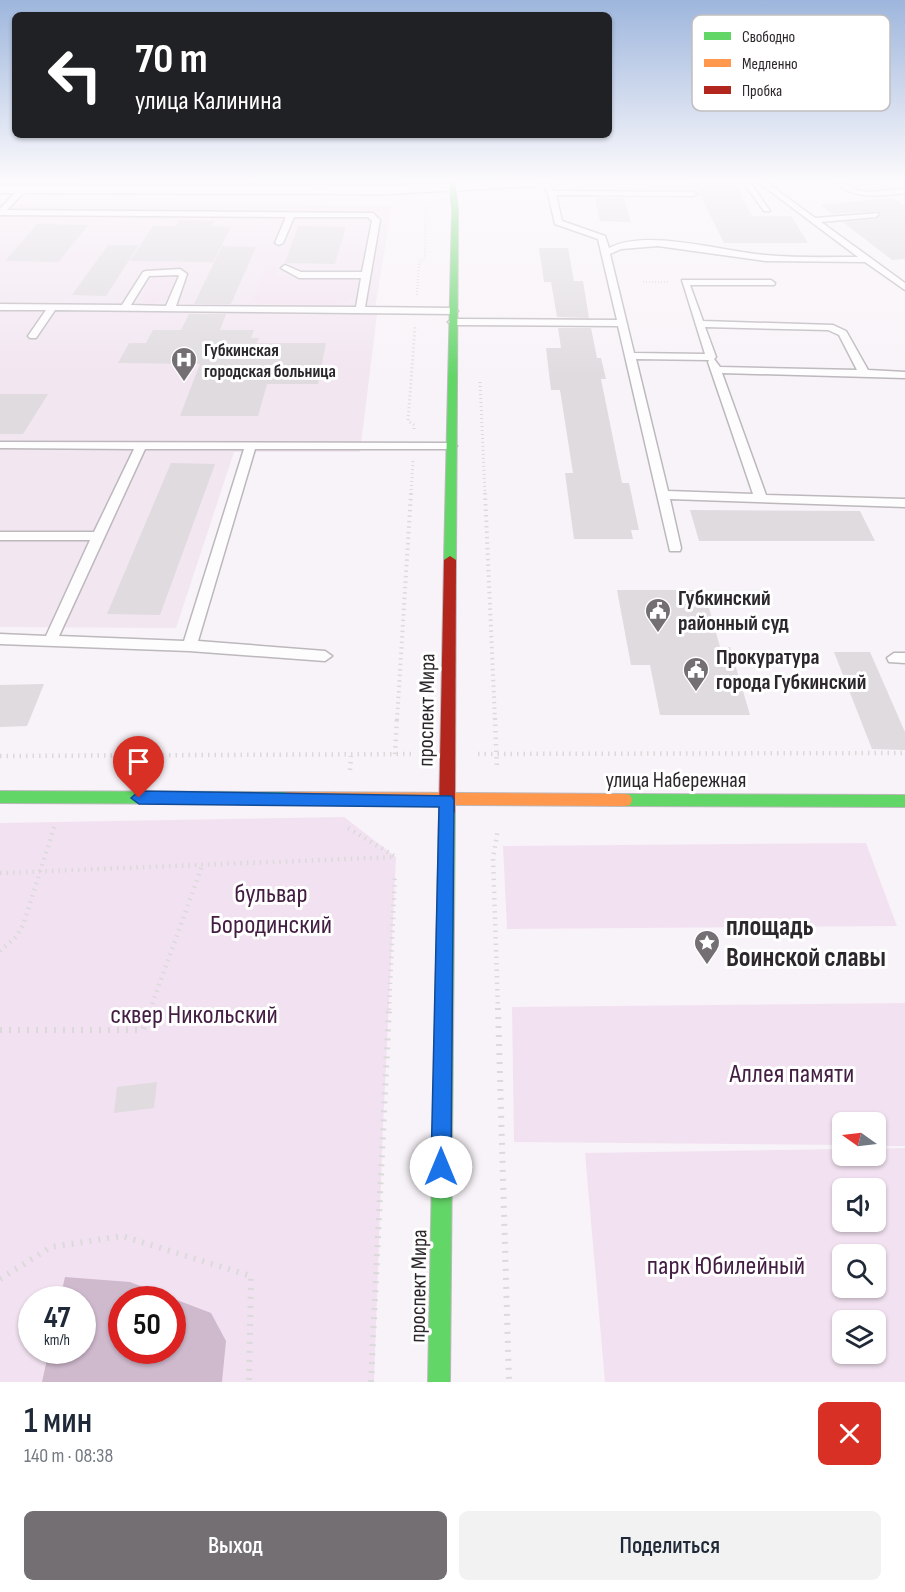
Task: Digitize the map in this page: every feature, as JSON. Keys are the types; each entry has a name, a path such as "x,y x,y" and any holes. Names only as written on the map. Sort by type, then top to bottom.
{"main road":[{"name":"проспект Мира","path":"439,1382 452,246"},
{"name":"улица Набережная","path":"0,797 905,801"}],"lane":[{"path":"360,310 371,246"},
{"path":"604,246 675,548"},
{"path":"606,253 617,246"},
{"path":"684,246 766,258 866,259"},
{"path":"849,246 905,287"},
{"path":"285,268 299,275 366,275"},
{"path":"125,308 146,274 180,272 184,276 170,308"},
{"path":"760,496 685,282 771,283"},
{"path":"0,308 416,311 453,317 621,323"},
{"path":"33,336 52,308"},
{"path":"700,324 831,327 843,333 864,373"},
{"path":"629,356 711,357"},
{"path":"716,369 905,375"},
{"path":"0,445 451,446"},
{"path":"51,639 141,446"},
{"path":"189,646 250,447"},
{"path":"663,495 760,496 905,503"},
{"path":"0,536 98,536"},
{"path":"0,639 51,639 189,646 325,656"}],"path":[{"path":"0,756 395,754 414,446 414,425 408,421 419,263 425,257 425,246"},
{"path":"644,282 685,282"},
{"path":"479,370 497,754 905,753"},
{"path":"0,951 16,937 23,925 56,823"},
{"path":"0,873 396,857"},
{"path":"493,858 509,1382"},
{"path":"0,1030 143,1030 202,866"},
{"path":"371,1382 395,874"},
{"path":"0,1279 51,1247 122,1236 251,1276 249,1382"}],"shaded area":[{"name":"Губкинская городская больница","path":"0,246 385,246 374,314 377,314 360,452 234,452 176,628 0,627"},
{"path":"65,1277 130,1282 140,1286 108,1286 108,1364 186,1364 186,1303 211,1313 226,1341 222,1382 42,1382 46,1364 96,1364 96,1286 63,1286"}],"green space":[{"path":"266,266 278,266 276,277 350,278 358,283 355,297 340,305 259,304 253,300"},
{"path":"169,275 177,280 166,300 150,305 139,301 151,279"},
{"name":"сквер Никольский","path":"344,817 396,857 374,1382 0,1382 0,823"},
{"path":"866,843 897,926 507,929 503,846"},
{"name":"Аллея памяти","path":"905,1003 905,1146 886,1146 886,1112 832,1112 832,1145 514,1142 512,1007"},
{"name":"парк Юбилейный","path":"905,1148 905,1382 605,1382 585,1153 832,1149 832,1166 886,1166 886,1149"}],"building":[{"path":"18,246 71,246 59,262 5,261"},
{"path":"107,246 138,246 106,296 72,295"},
{"path":"140,246 221,246 213,262 130,261"},
{"path":"222,246 256,247 231,304 194,304"},
{"path":"291,246 340,246 335,264 285,263"},
{"path":"875,246 905,246 905,259 892,260"},
{"path":"539,248 568,248 574,281 583,281 589,318 557,317 551,282 544,282"},
{"path":"189,314 226,314 220,330 254,330 251,338 259,338 257,343 326,343 318,384 267,384 258,416 180,416 200,364 118,363 129,343 146,343 153,330 181,330"},
{"path":"558,328 591,328 597,358 601,358 606,379 601,379 622,483 629,483 639,530 631,530 633,539 574,539 565,473 573,473 560,390 551,390 546,348 561,348"},
{"path":"0,394 48,394 23,434 0,434"},
{"path":"171,463 215,464 160,615 107,614"},
{"path":"690,510 860,511 875,541 699,541"},
{"path":"617,590 704,590 720,647 730,647 750,715 660,715 650,665 631,665"},
{"path":"834,652 870,652 905,732 905,750 872,749"},
{"path":"44,684 27,726 0,727 0,685"},
{"path":"157,1082 154,1108 114,1113 117,1087"}],"traffic: fast":[{"path":"450,560 454,246"},
{"path":"0,797 287,798"},
{"path":"625,800 905,801"},
{"path":"439,1382 447,812"}],"traffic: slow":[{"path":"287,798 625,800"}],"traffic: jam":[{"path":"447,812 450,560"}],"place":[{"name":"Губкинская городская больница","path":"184,383"},
{"name":"Губкинский районный суд","path":"658,634"},
{"name":"Прокуратура города Губкинский","path":"696,693"},
{"name":"площадь Воинской славы","path":"707,966"}],"route":[{"path":"139,798 446,800 441,1167"}],"park label":[{"name":"бульвар Бородинский","path":"271,910"}]}
